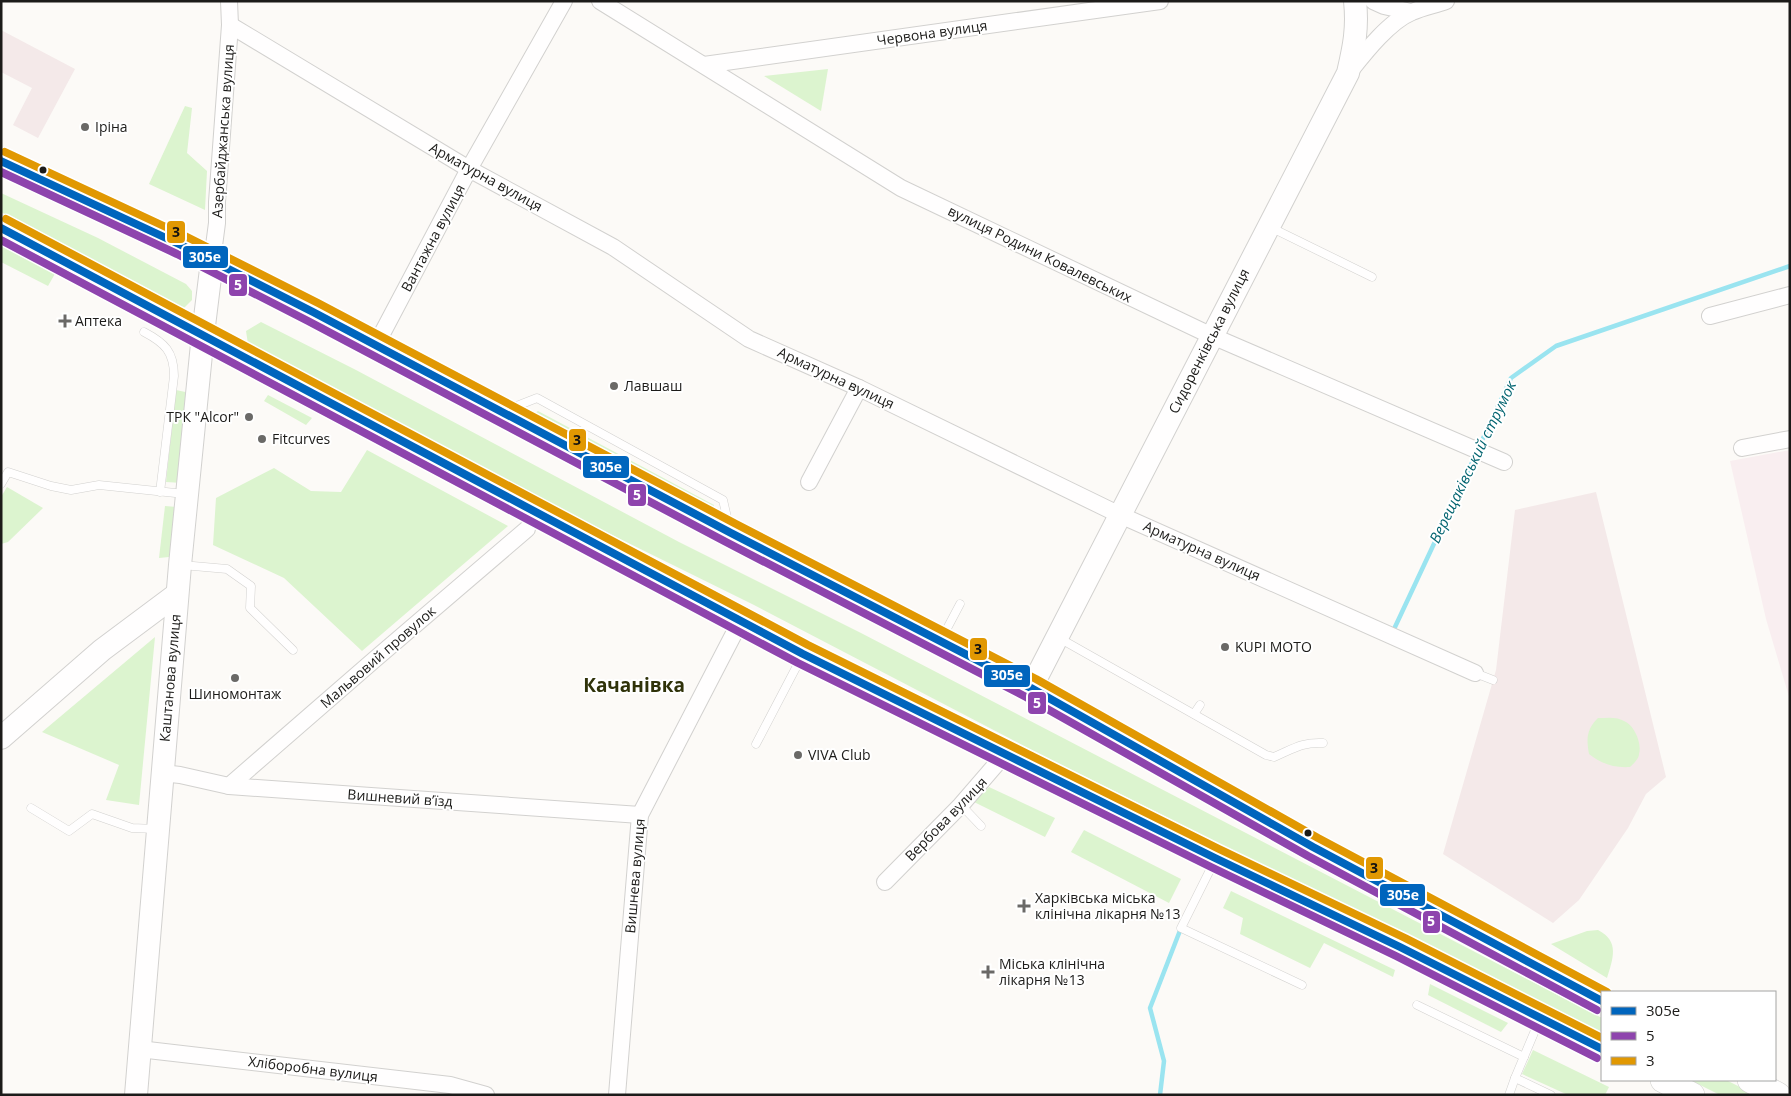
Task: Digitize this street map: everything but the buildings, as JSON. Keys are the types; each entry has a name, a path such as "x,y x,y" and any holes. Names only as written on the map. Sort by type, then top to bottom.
{"main road":[{"path":"1,161 212,261 1031,688 1313,847 1601,1000"},
{"path":"1,228 803,654 1400,947 1601,1048"},
{"path":"1664,1081 1692,1095"},
{"path":"1752,1081 1778,1095"}],"street":[{"name":"Азербайджанська вулиця","path":"212,261 217,222 230,25 229,1"},
{"name":"Вантажна вулиця","path":"376,345 469,169 564,1"},
{"name":"вулиця Родини Ковалевських","path":"600,1 901,188 1212,336 1504,462"},
{"name":"Червона вулиця","path":"704,65 1160,1"},
{"path":"1348,73 1356,39 1357,18 1355,1"},
{"name":"Сидоренківська вулиця","path":"1373,1 1384,6 1411,12"},
{"name":"Сидоренківська вулиця","path":"1031,688 1348,73 1369,46 1411,12 1446,1"},
{"name":"Арматурна вулиця","path":"230,25 469,169 614,247 749,338 859,388 1120,515 1475,673"},
{"name":"Каштанова вулиця","path":"136,1095 177,594 212,261"},
{"path":"1710,316 1790,295"},
{"path":"809,482 859,388"},
{"path":"1742,448 1790,439"},
{"name":"Мальвовий провулок","path":"229,786 527,530"},
{"path":"1,738 102,650 177,594"},
{"name":"Вишнева вулиця","path":"617,1095 640,815 741,620"},
{"name":"Вербова вулиця","path":"885,882 961,805 1005,754"},
{"name":"Вишневий в’їзд","path":"162,774 229,786 640,815"},
{"name":"Хліборобна вулиця","path":"140,1049 450,1085 486,1095"}],"lane":[{"path":"1268,226 1372,277"},
{"path":"144,332 168,349 174,364 160,492"},
{"path":"1,484 8,472 71,490 99,485 187,495"},
{"path":"180,565 227,569 251,586 250,608 293,650"},
{"path":"940,642 960,604"},
{"path":"1057,637 1266,755 1274,757 1295,746 1310,743 1323,744"},
{"path":"756,744 803,654"},
{"path":"1475,673 1493,680"},
{"path":"1194,714 1200,705"},
{"path":"961,805 981,826"},
{"path":"30,808 69,831 92,814 132,828 158,830"},
{"path":"1216,858 1181,928 1302,985"},
{"path":"1417,1005 1524,1057"},
{"path":"1509,1095 1541,1018"},
{"path":"1515,1078 1550,1095"}],"shaded area":[{"path":"1,30 75,69 38,138 13,125 32,88 1,72"},
{"path":"1790,450 1790,700 1766,619 1730,461"},
{"path":"1596,492 1666,777 1646,794 1628,828 1579,900 1553,923 1443,854 1496,670 1515,510"}],"green space":[{"path":"828,69 821,111 764,76"},
{"path":"185,106 192,108 187,153 207,171 205,210 149,184"},
{"path":"1,193 98,238 186,284 192,291 192,300 184,308 174,304 1,212"},
{"path":"1,242 56,272 48,286 1,262"},
{"path":"261,322 356,370 679,542 861,633 1601,1017 1601,1034 1024,746 754,605 608,533 248,344 246,331"},
{"path":"176,390 190,393 182,483 166,482"},
{"path":"268,395 312,418 306,425 264,401"},
{"path":"538,411 714,505 713,511 532,415"},
{"path":"367,450 508,526 362,651 284,578 213,545 216,498 274,468 311,491 341,492"},
{"path":"7,487 43,508 8,542 1,544 1,497"},
{"path":"165,506 177,507 169,557 159,558"},
{"path":"155,637 139,805 106,800 119,765 42,732"},
{"path":"1598,718 1623,720 1635,732 1640,750 1638,758 1630,767 1608,765 1589,754 1588,734"},
{"path":"989,787 1055,818 1045,837 974,802"},
{"path":"1084,830 1181,879 1169,903 1071,852"},
{"path":"1231,891 1395,970 1393,977 1324,943 1310,968 1240,934 1243,918 1223,908"},
{"path":"1598,930 1610,939 1612,945 1613,957 1607,978 1551,944 1587,931"},
{"path":"1430,984 1508,1023 1501,1032 1428,995"},
{"path":"1533,1050 1609,1087 1605,1095 1568,1095 1522,1074"},
{"path":"1692,1081 1728,1081 1756,1095 1720,1095"}],"waterway":[{"name":"Верещаківський струмок","path":"1479,447 1511,378 1556,346 1790,266"},
{"name":"Верещаківський струмок","path":"1395,627 1476,454"},
{"name":"Верещаківський струмок","path":"1160,1095 1164,1061 1150,1008 1181,928"}],"transit line":[{"name":"3","path":"5,152 185,236 318,303 736,524 1036,679 1318,838 1605,991"},
{"name":"305e","path":"1,161 181,245 313,312 731,533 1031,688 1313,847 1601,1000"},
{"name":"5","path":"1,172 177,254 308,321 726,542 1026,697 1308,856 1597,1010"},
{"name":"3","path":"6,219 808,645 1219,849 1405,938 1601,1037"},
{"name":"305e","path":"1,228 803,654 1215,858 1400,947 1601,1048"},
{"name":"5","path":"1,240 798,663 1396,956 1597,1058"}],"place":[{"name":"Іріна","path":"85,127"},
{"name":"Аптека","path":"65,321"},
{"name":"Лавшаш","path":"614,386"},
{"name":"ТРК \"Alcor\"","path":"249,417"},
{"name":"Fitcurves","path":"262,439"},
{"name":"KUPI MOTO","path":"1225,647"},
{"name":"Шиномонтаж","path":"235,678"},
{"name":"VIVA Club","path":"798,755"},
{"name":"Харківська міська клінічна лікарня №13","path":"1024,906"},
{"name":"Міська клінічна лікарня №13","path":"988,972"}],"district":[{"name":"Качанівка","path":"634,685"}]}
